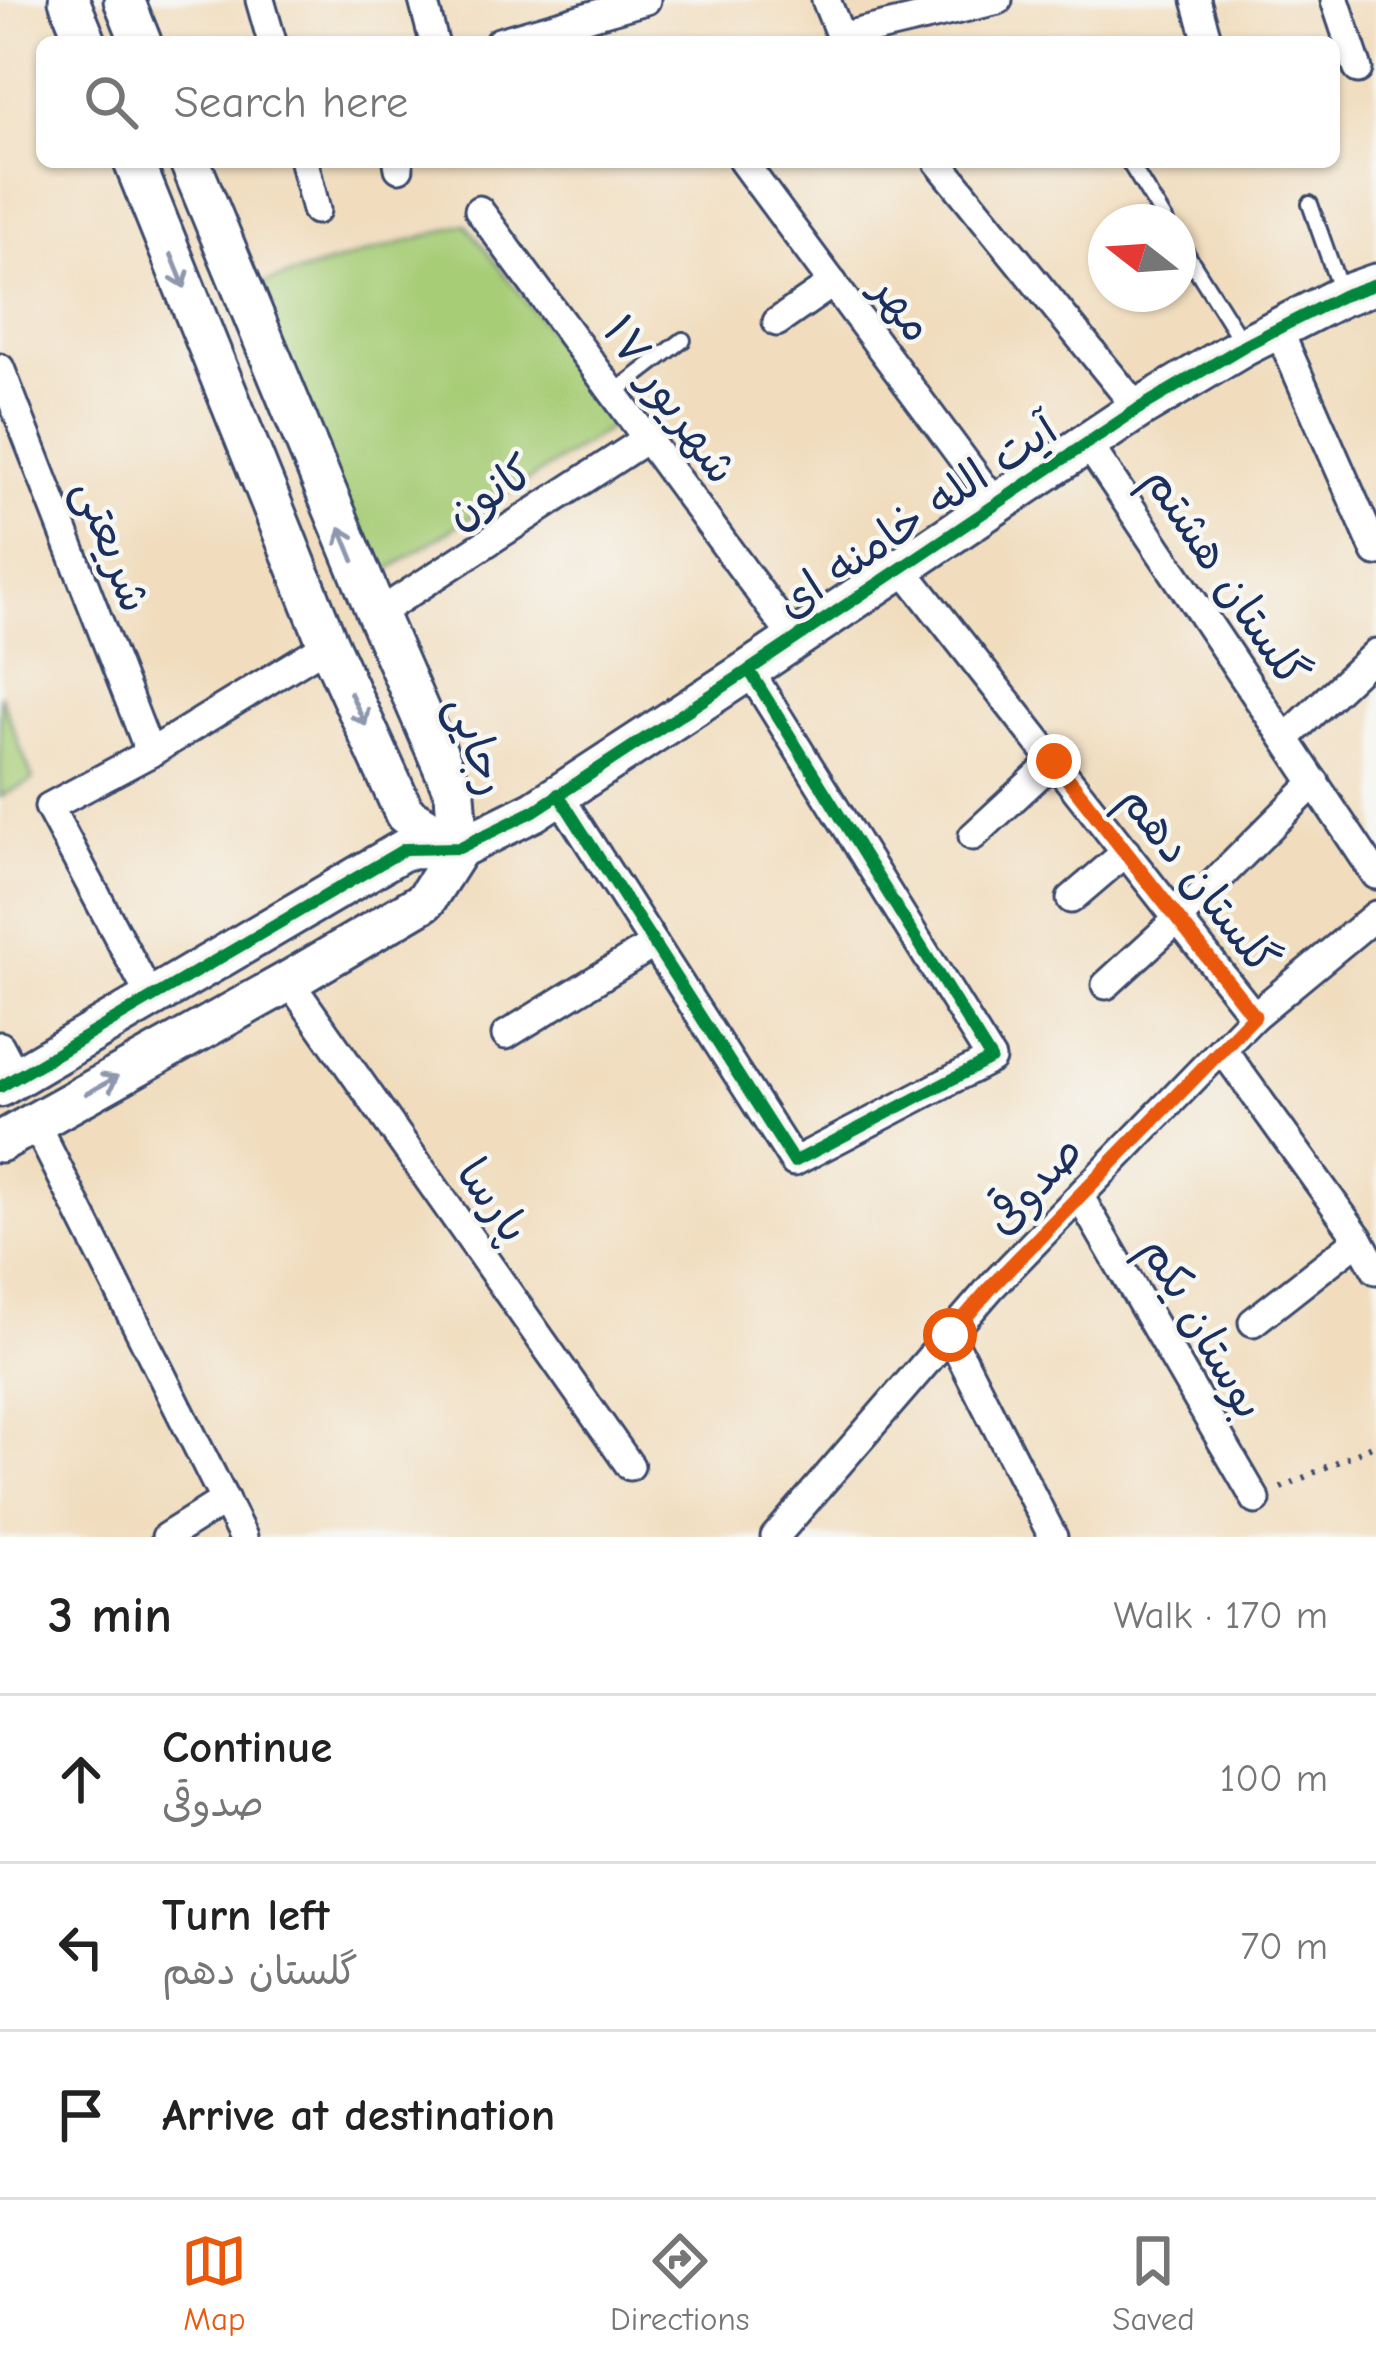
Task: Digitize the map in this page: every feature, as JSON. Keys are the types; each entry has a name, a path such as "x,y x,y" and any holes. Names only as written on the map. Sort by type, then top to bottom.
{"street":[{"path":"69,0 84,36"},
{"path":"124,0 139,36"},
{"path":"260,0 270,36"},
{"path":"423,0 432,36"},
{"path":"520,36 646,0"},
{"path":"826,0 840,36"},
{"path":"858,36 998,0"},
{"path":"1196,0 1206,36"},
{"path":"1335,0 1358,69"},
{"name":"رجایی","path":"136,168 328,644 405,814 459,848"},
{"name":"رجایی","path":"192,168 454,794 459,848"},
{"path":"306,168 316,210"},
{"name":"مهر","path":"746,168 997,505"},
{"path":"943,168 1138,410"},
{"name":"۱۷ شهریور","path":"479,210 794,639"},
{"path":"777,322 832,283"},
{"name":"آیت الله خامنه ای","path":"459,848 534,811 1138,410 1262,337 1359,290"},
{"path":"1262,337 1376,552"},
{"name":"شریعتی","path":"0,368 150,753"},
{"name":"کانون","path":"377,614 648,438"},
{"name":"گلستان هشتم","path":"1088,444 1376,875"},
{"name":"گلستان دهم","path":"902,568 1254,1016"},
{"path":"152,1000 49,807 150,753 328,644"},
{"path":"1286,738 1376,653"},
{"path":"558,794 794,1162 991,1059 749,670"},
{"path":"973,836 1054,761"},
{"path":"1106,985 1315,782"},
{"path":"0,1142 424,901 459,848"},
{"path":"6,1070 152,1000 405,849 459,848"},
{"path":"1071,899 1126,852"},
{"name":"صدوقی","path":"775,1537 992,1286 1254,1016 1376,915"},
{"path":"506,1035 654,944"},
{"name":"پارسا","path":"289,981 630,1466"},
{"path":"1223,1050 1359,1239 1376,1270"},
{"path":"35,1123 243,1537"},
{"name":"بوستان یکم","path":"1079,1197 1256,1500"},
{"path":"1253,1322 1359,1239"},
{"path":"950,1335 1053,1537"},
{"path":"166,1537 225,1500"}],"lane":[{"path":"1133,168 1155,204"},
{"path":"1310,204 1359,290"},
{"path":"1196,261 1262,337"},
{"path":"615,392 683,340"}],"path":[{"path":"1256,1500 1376,1444"}],"green space":[{"path":"466,224 619,422 366,584 254,286"},
{"path":"0,694 33,780 0,797"}],"cycle path":[{"path":"0,1087 405,849 459,848 534,811 1138,409 1244,346 1376,284"},
{"path":"558,794 794,1162 991,1059 749,670"}],"route":[{"path":"950,1335 1254,1016 1054,761"}]}
